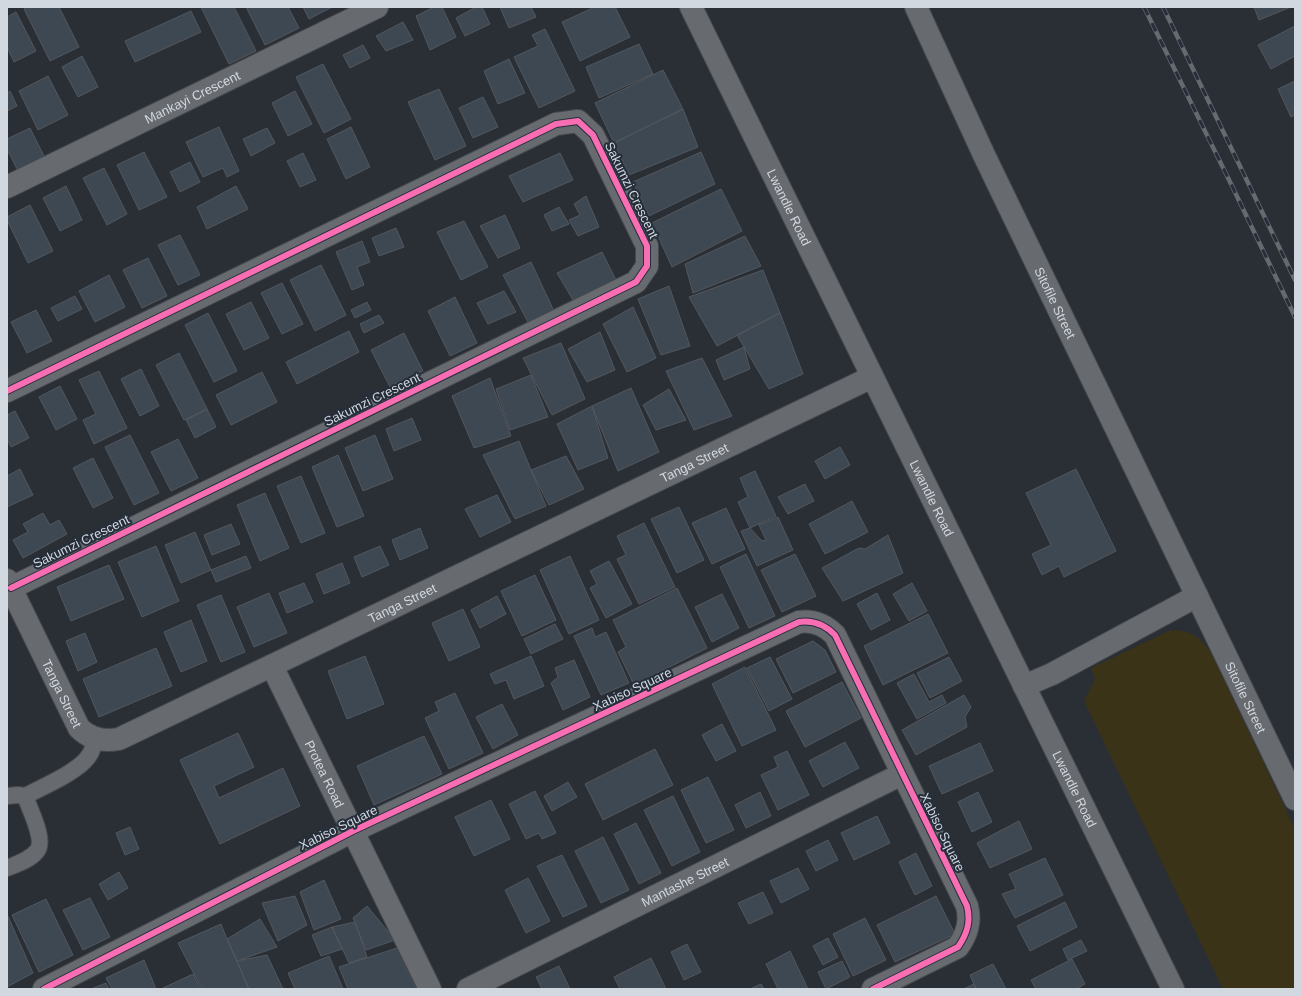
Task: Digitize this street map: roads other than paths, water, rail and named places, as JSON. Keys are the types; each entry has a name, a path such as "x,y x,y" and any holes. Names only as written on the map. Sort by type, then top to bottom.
{"street":[{"name":"Mankayi Crescent","path":"7,187 377,7"},
{"name":"Sitofile Street","path":"916,7 988,162 1295,799"},
{"name":"Lwandle Road","path":"695,8 872,377 1173,989"},
{"name":"Sakumzi Crescent","path":"7,391 556,124 578,121 593,135 647,246 647,266 636,282 9,584"},
{"name":"Tanga Street","path":"9,584 79,728 95,739 109,741 119,739 872,377"},
{"path":"1024,686 1052,674 1197,596"},
{"name":"Xabiso Square","path":"44,989 353,831 799,622 819,624 828,628 835,635 967,906 969,915 968,926 964,939 958,947 873,989"},
{"name":"Protea Road","path":"272,666 430,989"},
{"name":"Mantashe Street","path":"468,989 902,774"}],"lane":[{"path":"7,796 25,796 82,765 90,754 95,739"},
{"path":"7,868 29,858 38,851 40,843 39,832 25,796"}],"railway":[{"path":"1144,7 1295,317"},
{"path":"1163,7 1295,280"}]}
